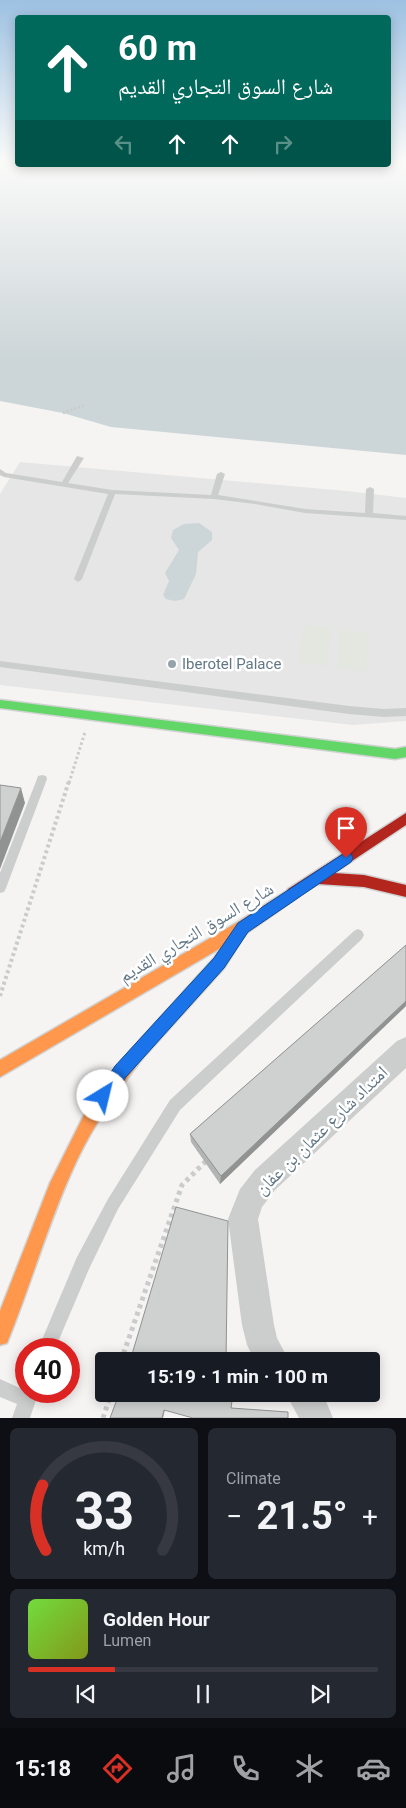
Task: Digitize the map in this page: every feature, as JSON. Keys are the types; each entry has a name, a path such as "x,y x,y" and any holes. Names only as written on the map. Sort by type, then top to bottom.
{"main road":[{"path":"0,704 401,753 406,765"},
{"name":"شارع السوق التجاري القديم","path":"0,1069 243,927 406,818"},
{"path":"316,878 364,881 406,891"},
{"path":"0,1336 72,1150 95,1108 121,1072 197,985 214,969 243,927"}],"street":[{"name":"امتداد شارع عثمان بن عفان","path":"267,1352 263,1346 255,1308 244,1219 250,1199 265,1180 406,1050"},
{"path":"309,1402 316,1418"}],"lane":[{"path":"64,484 80,458"},
{"path":"214,497 221,474"},
{"path":"1,476 112,492 214,497 305,511 406,518"},
{"path":"369,514 370,489"},
{"path":"78,579 112,492"},
{"path":"0,664 349,710 384,713 406,712"},
{"path":"0,888 42,779"},
{"path":"51,1338 83,1263 113,1204 176,1105 358,935"},
{"path":"0,1388 15,1392"},
{"path":"22,1418 26,1403"}],"path":[{"path":"63,413 85,405"},
{"path":"0,996 91,714"},
{"path":"124,1352 182,1185 209,1158"},
{"path":"103,1418 108,1402"}],"shaded area":[{"path":"0,226 406,226 406,455 111,427 63,413 0,401"},
{"path":"20,462 406,498 406,721 353,725 0,685 0,494"},
{"path":"199,523 212,532 212,540 198,552 196,574 184,599 175,601 166,599 163,595 169,581 165,573 179,550 171,538 173,530 184,524"},
{"path":"304,625 331,628 327,666 299,663"},
{"path":"341,630 368,633 366,672 337,668"}],"building":[{"path":"0,785 21,788 0,842"},
{"path":"406,945 406,1001 221,1176 190,1134"},
{"path":"176,1207 228,1221 226,1352 133,1352"},
{"path":"116,1402 232,1402 231,1408 288,1412 288,1418 193,1418 164,1410 162,1418 110,1418"}],"traffic: fast":[{"path":"0,704 395,754 406,752"},
{"path":"136,1055 219,963 243,927"}],"traffic: slow":[{"path":"0,1069 243,927 293,893"},
{"path":"0,1336 41,1225 72,1153 90,1118 136,1055"}],"traffic: jam":[{"path":"293,893 406,818"},
{"path":"316,878 364,881 406,891"}],"place":[{"name":"Iberotel Palace","path":"172,664"}],"route":[{"path":"103,1096 121,1072 197,985 219,963 243,927 346,858"}]}
